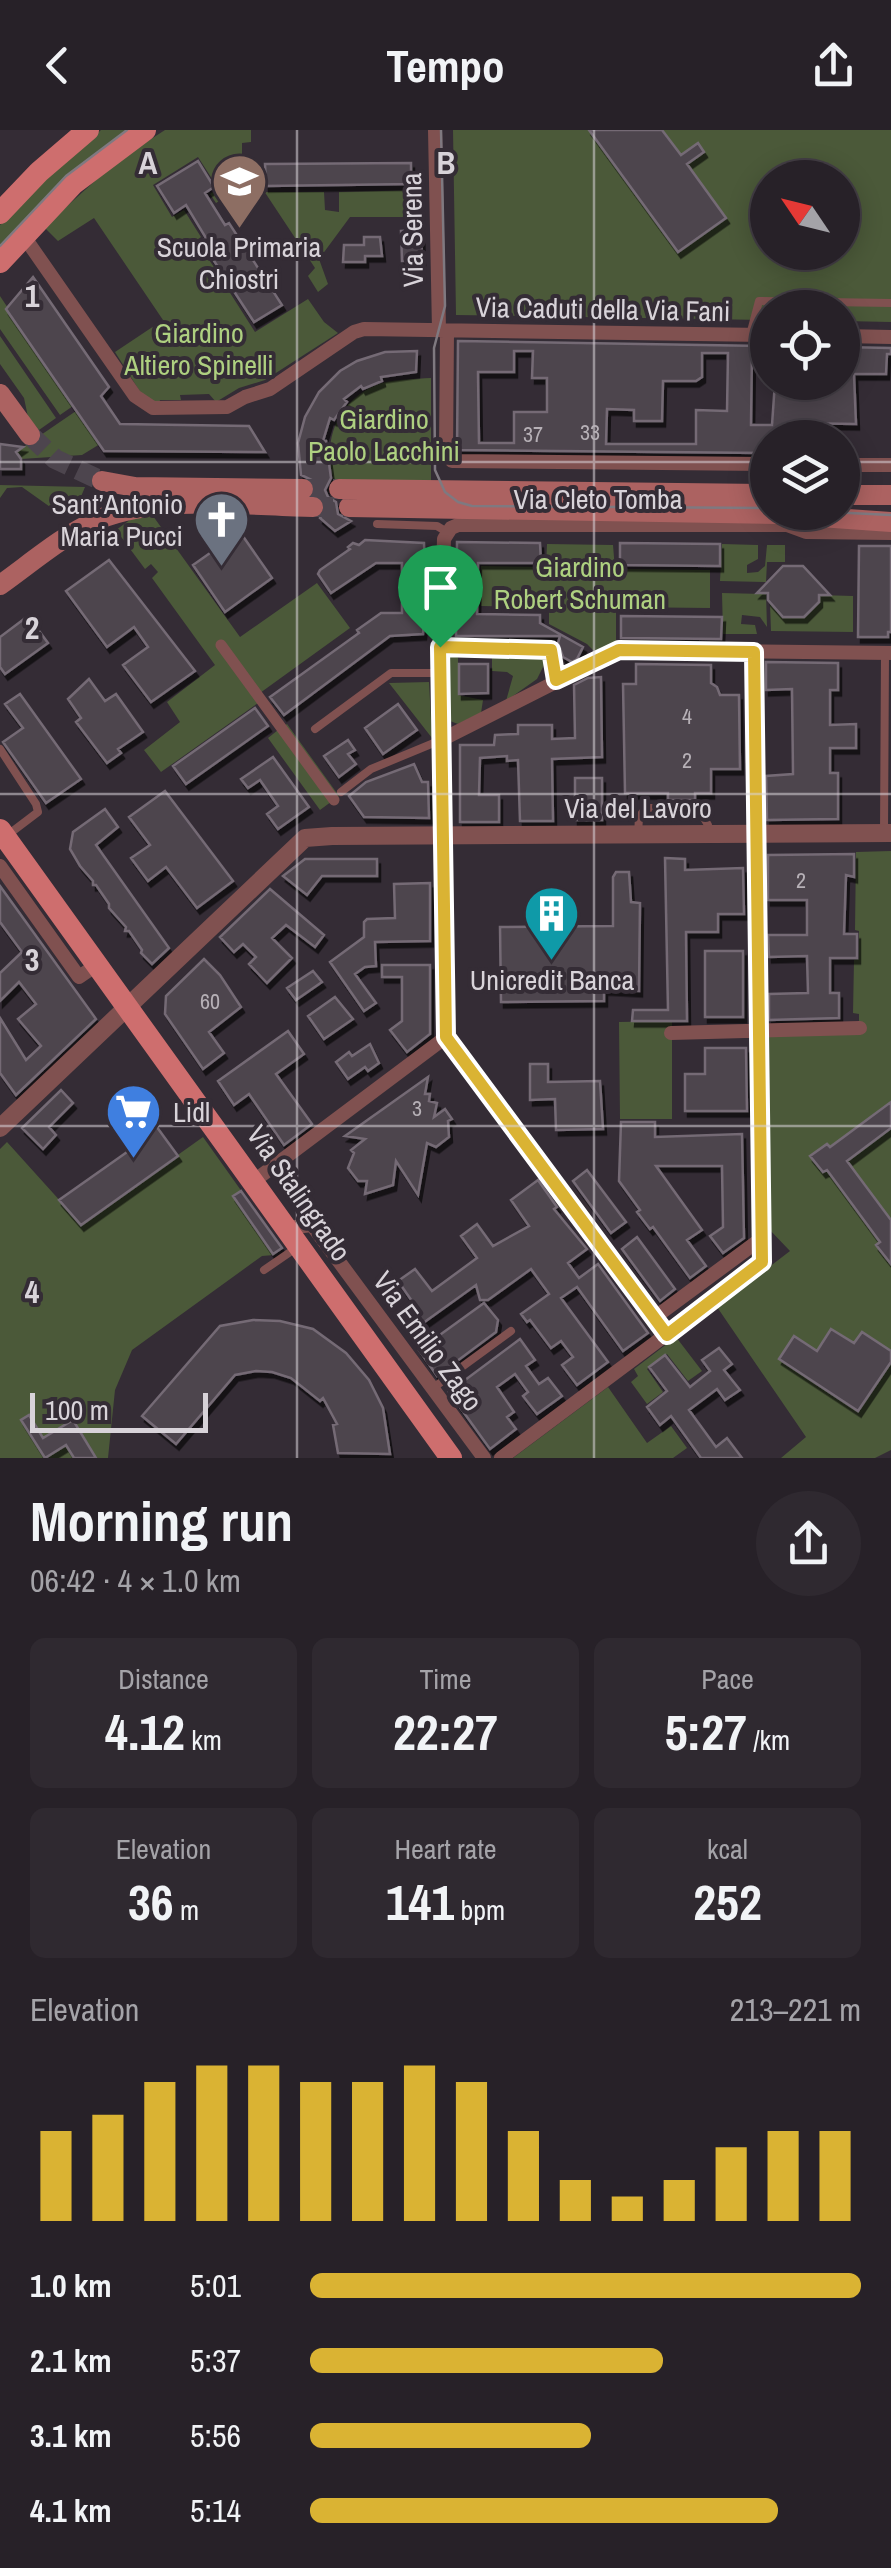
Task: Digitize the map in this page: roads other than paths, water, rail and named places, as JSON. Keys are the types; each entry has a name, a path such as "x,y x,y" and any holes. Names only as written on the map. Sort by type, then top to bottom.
{"main road":[{"path":"0,213 56,156 88,130"},
{"path":"0,262 74,184 145,130"},
{"path":"0,384 6,403 30,435"},
{"path":"0,585 74,532 116,513 163,506 308,498 136,487 102,481"},
{"path":"340,490 386,490 584,510 750,496"},
{"path":"386,490 349,508 776,514 891,522"},
{"path":"860,494 891,495"},
{"name":"Via Stalingrado","path":"2,834 254,1181 297,1233 451,1458"}],"street":[{"name":"Via Serena","path":"435,130 446,453 457,462 582,464"},
{"name":"Via Caduti della Via Fani","path":"23,235 136,396 153,408 227,407 270,389 354,332 750,335"},
{"path":"860,336 891,337"},
{"path":"584,510 582,464 750,464"},
{"path":"860,465 891,466"},
{"name":"Via Cleto Tomba","path":"447,532 458,525 584,510 614,523 787,525 806,532 891,533"},
{"path":"447,532 441,578 440,647 446,1037 667,1335"},
{"path":"221,645 337,796"},
{"path":"440,647 551,650 556,680"},
{"path":"441,740 619,650 888,654"},
{"path":"501,1458 762,1262 754,652"},
{"name":"Via del Lavoro","path":"0,1128 305,838 888,834"},
{"path":"0,866 79,977 98,964"},
{"path":"672,1033 860,1028"},
{"path":"254,1181 446,1037"},
{"name":"Via Emilio Zago","path":"297,1233 312,1225 484,1458"},
{"path":"654,1318 762,1238"}],"lane":[{"path":"860,303 891,303"},
{"path":"377,524 437,526 447,532"},
{"path":"888,654 888,834"},
{"path":"315,729 391,673 440,673"},
{"path":"337,796 372,769 441,740"},
{"path":"0,749 38,812 2,834"},
{"path":"638,835 639,817 646,808 662,807 698,808 708,824 707,834"},
{"path":"264,1270 297,1233"},
{"path":"432,1388 511,1330"}],"tunnel":[{"path":"30,435 55,459 102,481"},
{"path":"303,489 339,489"},
{"path":"313,507 349,507"}],"tram line":[{"path":"0,246 66,176 127,130"},
{"path":"441,130 445,306 434,348 435,470 445,492 472,506 750,508"},
{"path":"860,514 891,515"}],"place":[{"name":"Scuola Primaria Chiostri","path":"239,230"},
{"name":"Sant’Antonio Maria Pucci","path":"222,569"},
{"name":"Unicredit Banca","path":"552,963"},
{"name":"Lidl","path":"134,1161"}],"park label":[{"name":"Giardino Altiero Spinelli","path":"199,349"},
{"name":"Giardino Paolo Lacchini","path":"384,435"},
{"name":"Giardino Robert Schuman","path":"580,583"}]}
